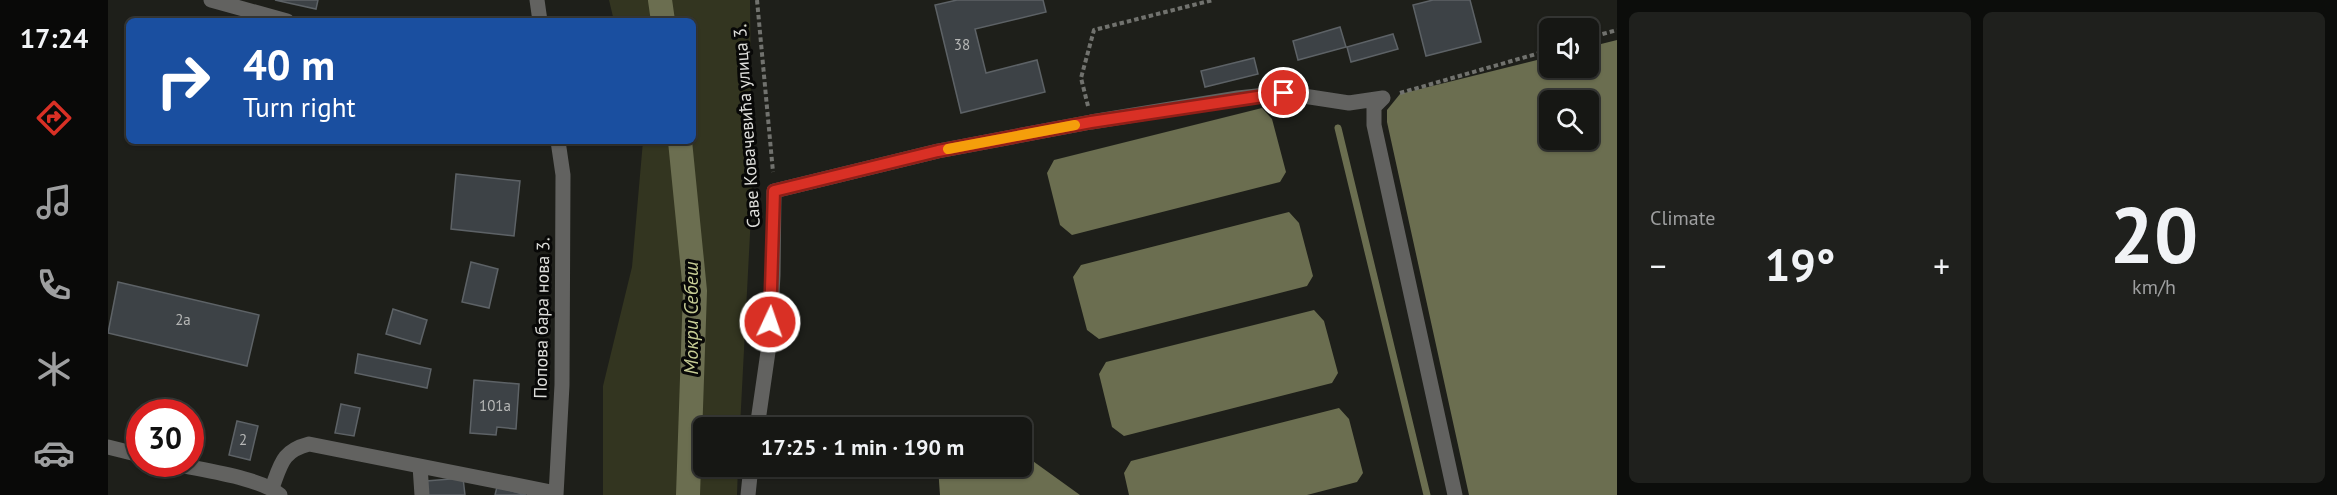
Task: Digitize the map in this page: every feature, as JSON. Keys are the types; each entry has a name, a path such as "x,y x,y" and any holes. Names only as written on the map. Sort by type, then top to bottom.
{"street":[{"path":"211,0 276,18"},
{"path":"537,0 540,18"},
{"path":"774,191 938,151 1091,122 1284,93 1349,103 1383,98"},
{"path":"1383,98 1374,107 1374,125 1455,495"},
{"name":"Попова бара нова 3.","path":"556,494 562,385 563,175 558,144"},
{"name":"Саве Ковачевића улица 3.","path":"759,417 769,345 774,191"},
{"path":"204,472 276,491 281,462 288,453 309,444 556,494"},
{"path":"108,447 126,452"},
{"path":"420,466 422,495"},
{"path":"748,495 750,477"}],"path":[{"name":"Саве Ковачевића улица 3.","path":"757,0 769,108 774,191"},
{"path":"1091,122 1081,78 1094,30 1213,0"},
{"path":"1599,35 1617,30"},
{"path":"1383,98 1539,53"}],"shaded area":[{"path":"609,0 750,0 752,195 741,417 693,417 693,477 738,477 737,495 603,495 603,386 632,267 643,144 696,144 696,18 613,18"},
{"path":"1617,40 1617,495 1469,495 1387,122 1387,110 1400,94 1539,59 1539,78 1599,78 1599,44"},
{"path":"1262,108 1272,119 1286,172 1280,182 1072,235 1060,225 1047,173 1054,160"},
{"path":"1289,212 1299,223 1313,276 1307,286 1099,339 1087,330 1073,277 1081,265"},
{"path":"1314,310 1324,321 1338,373 1332,383 1124,436 1112,427 1099,374 1106,362"},
{"path":"1339,408 1349,419 1363,473 1357,482 1307,495 1129,495 1124,473 1131,461"},
{"path":"1032,460 1080,495 940,495 939,477 1032,477"}],"building":[{"path":"275,0 318,0 316,9"},
{"path":"957,0 1043,0 1046,12 975,29 986,73 1037,60 1045,92 961,113 935,5"},
{"path":"1433,0 1470,0 1481,42 1426,56 1413,5"},
{"path":"1340,27 1346,47 1298,60 1293,41"},
{"path":"1393,34 1398,49 1351,62 1347,47"},
{"path":"1254,58 1258,74 1205,87 1201,71"},
{"path":"456,174 520,181 514,236 451,229"},
{"path":"471,262 498,269 489,308 462,302"},
{"path":"118,282 259,315 247,366 108,333"},
{"path":"393,309 427,320 420,344 386,334"},
{"path":"358,354 431,369 427,388 355,373"},
{"path":"474,380 519,384 516,429 497,427 496,435 470,433"},
{"path":"341,404 360,408 354,436 335,433"},
{"path":"237,421 258,426 250,460 229,455"},
{"path":"463,478 465,495 427,495 426,481"},
{"path":"497,487 526,495 495,495"}],"waterway":[{"name":"Мокри Себеш","path":"660,0 663,18"},
{"path":"1338,128 1427,495"},
{"name":"Мокри Себеш","path":"680,144 695,291 688,495"}],"slow traffic":[{"path":"948,149 1075,125"}],"route":[{"path":"770,322 774,191 938,151 1091,122 1238,98 1284,93"}]}
